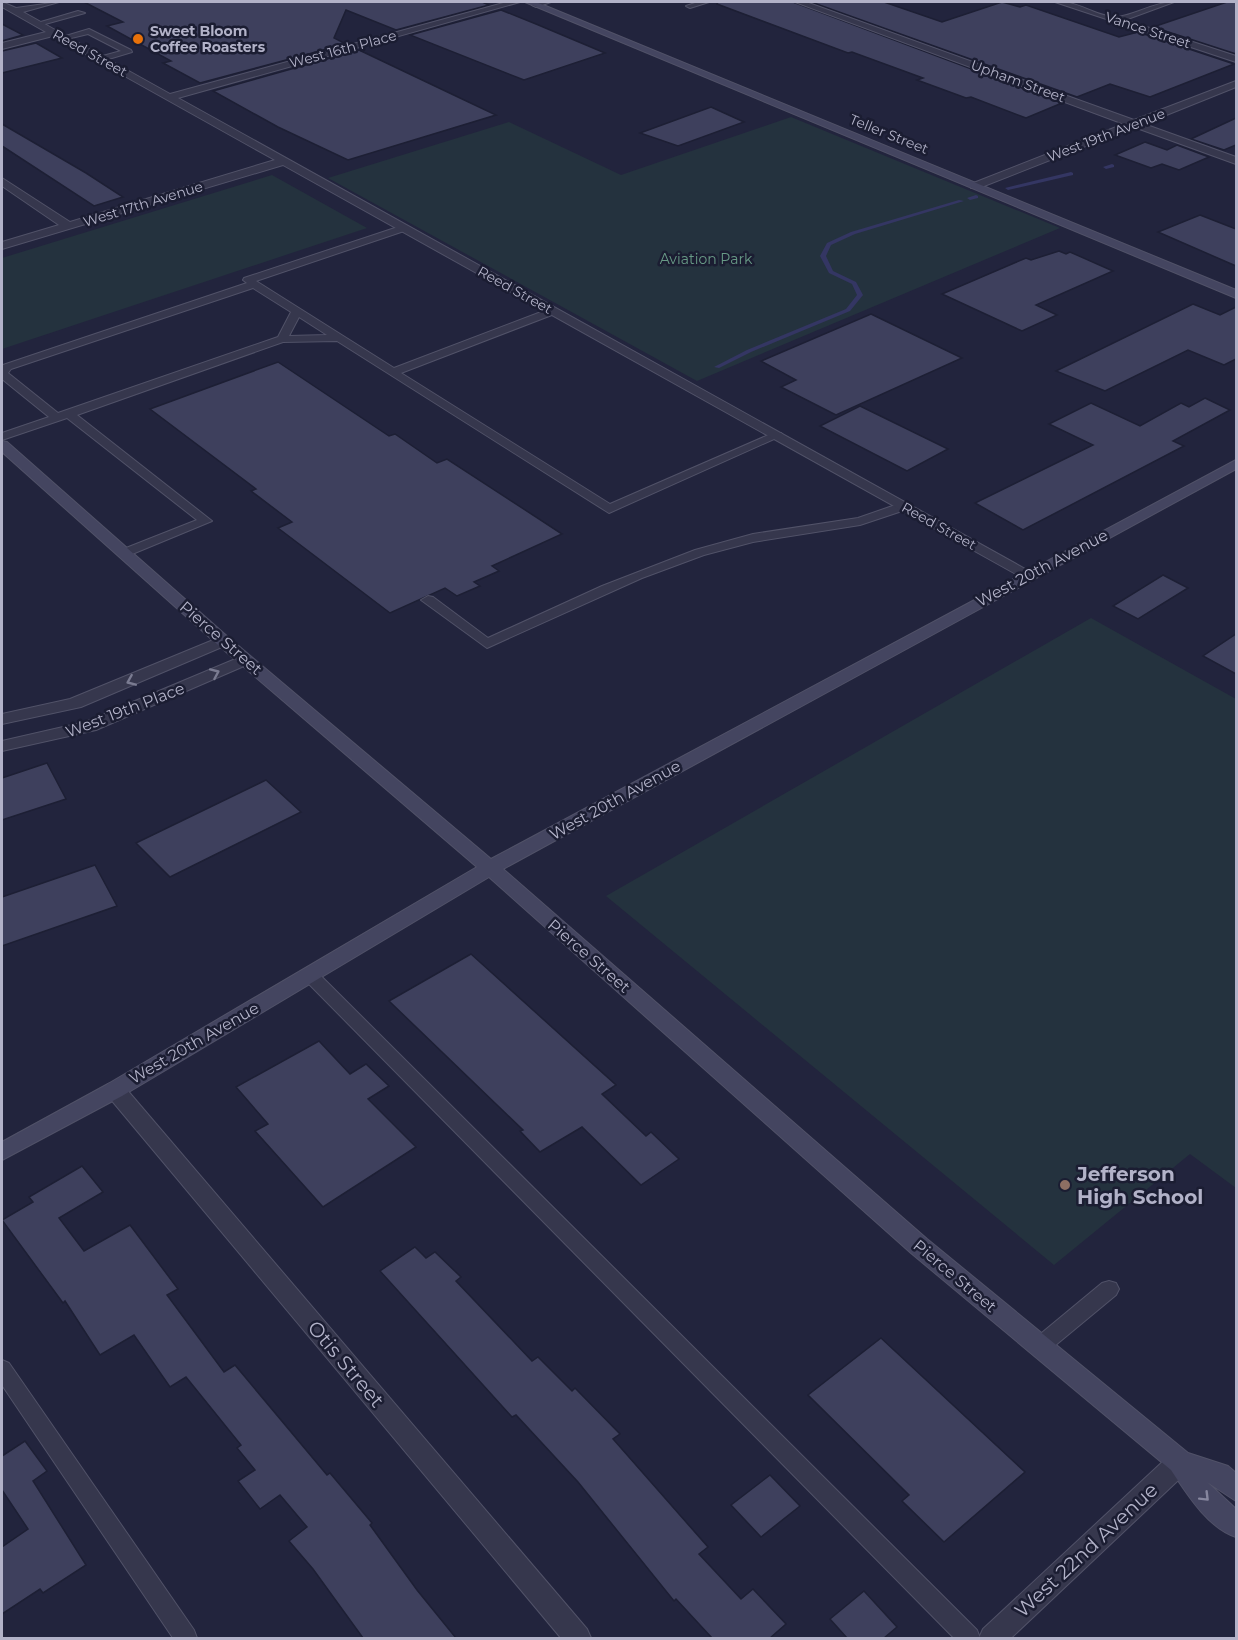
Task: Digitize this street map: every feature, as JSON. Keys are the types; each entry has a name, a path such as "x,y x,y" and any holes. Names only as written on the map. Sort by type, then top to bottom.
{"street":[{"path":"14,11 55,2"},
{"name":"West 16th Place","path":"169,97 516,2"},
{"name":"Upham Street","path":"799,2 1236,161"},
{"name":"Vance Street","path":"1060,2 1236,59"},
{"path":"1115,20 1170,2"},
{"name":"Teller Street","path":"538,3 1236,294"},
{"name":"Reed Street","path":"2,4 1028,575"},
{"path":"2,46 58,35"},
{"name":"West 19th Avenue","path":"975,186 1236,84"},
{"name":"West 17th Avenue","path":"2,246 284,161"},
{"path":"2,181 68,226"},
{"name":"Pierce Street","path":"2,445 223,641 490,868 919,1246 1180,1462 1201,1494 1236,1525"},
{"name":"West 20th Avenue","path":"2,1152 115,1090 490,868 1236,464"},
{"name":"West 19th Place","path":"2,719 75,703 223,641"},
{"name":"West 19th Place","path":"2,746 90,726 245,660"},
{"name":"Otis Street","path":"115,1090 578,1638"},
{"name":"Pierce Street","path":"1180,1462 1219,1474 1236,1489"},
{"name":"West 22nd Avenue","path":"992,1638 1180,1462"}],"lane":[{"path":"690,6 705,2"},
{"path":"38,24 81,13"},
{"path":"58,35 89,31 128,52 102,59"},
{"path":"404,228 248,280 609,509 777,435"},
{"path":"125,553 206,521 2,374 7,368 255,284"},
{"path":"282,339 297,311"},
{"path":"393,372 553,311"},
{"path":"2,437 282,339 340,338"},
{"path":"428,600 487,644 672,561 732,543 835,529 871,520 904,506"},
{"path":"310,975 969,1638"},
{"path":"1039,1347 1109,1289"},
{"path":"2,1369 186,1638"}],"green space":[{"name":"Aviation Park","path":"791,117 1060,228 697,381 328,178 509,122 621,175"},
{"path":"272,175 367,228 2,349 2,258"},
{"name":"Jefferson High School","path":"1091,618 1236,699 1236,1188 1190,1154 1054,1265 606,896"}],"building":[{"path":"84,2 482,2 489,5 396,30 346,10 334,38 346,44 200,83 163,63 171,61 107,26 123,22"},
{"path":"718,2 793,2 1062,103 1026,118 917,80 923,78 852,52 848,53 717,4"},
{"path":"811,2 884,2 942,22 1002,2 1020,7 1026,5 1119,37 1138,32 1234,64 1150,97 1110,84 1077,97"},
{"path":"1227,2 1236,2 1236,54 1153,27"},
{"path":"501,10 605,53 524,80 410,35"},
{"path":"2,24 23,35 2,41"},
{"path":"36,43 62,58 2,73 2,51"},
{"path":"359,50 496,115 348,160 278,127 213,91"},
{"path":"711,107 744,122 678,146 640,133"},
{"path":"1236,118 1236,145 1224,150 1191,139"},
{"path":"2,124 123,197 94,206 2,146"},
{"path":"1145,142 1167,150 1177,145 1209,157 1179,170 1162,164 1151,168 1115,155"},
{"path":"1200,215 1236,229 1236,266 1158,232"},
{"path":"1059,251 1066,254 1070,252 1113,271 1036,305 1057,315 1022,331 942,294 1026,258 1031,260"},
{"path":"1193,304 1220,315 1236,307 1236,359 1224,365 1188,350 1105,391 1056,371"},
{"path":"871,314 962,358 836,415 781,387 796,380 761,361"},
{"path":"278,362 389,436 395,434 437,463 447,459 562,534 492,566 499,571 474,582 480,586 457,596 445,588 390,613 278,528 292,522 251,491 256,489 150,409"},
{"path":"1205,398 1230,410 1173,441 1184,446 1023,530 975,503 1093,445 1049,424 1091,403 1140,426 1181,403 1189,407"},
{"path":"860,406 948,449 907,471 820,426"},
{"path":"1163,575 1188,588 1138,619 1113,606"},
{"path":"1236,634 1236,674 1203,656"},
{"path":"47,763 66,799 2,820 2,778"},
{"path":"266,780 301,812 170,877 136,843"},
{"path":"95,865 117,906 2,946 2,897"},
{"path":"471,954 616,1085 602,1094 646,1136 651,1132 679,1159 641,1185 582,1127 540,1152 520,1131 523,1130 389,1001"},
{"path":"319,1041 350,1074 366,1064 389,1086 368,1099 416,1147 323,1207 255,1131 268,1124 236,1087"},
{"path":"82,1166 103,1192 59,1218 84,1251 130,1225 178,1289 167,1295 224,1372 235,1365 327,1475 330,1473 372,1523 370,1525 417,1590 456,1638 363,1638 313,1569 289,1541 307,1527 280,1495 260,1509 238,1481 255,1470 237,1448 241,1445 186,1377 170,1387 134,1335 100,1355 65,1301 63,1303 2,1220 33,1202 29,1197"},
{"path":"415,1247 426,1258 435,1252 461,1277 456,1281 532,1361 538,1357 572,1391 575,1388 620,1434 613,1439 708,1547 699,1554 741,1599 753,1589 786,1624 770,1638 712,1638 676,1599 674,1601 578,1482 516,1415 512,1417 380,1271"},
{"path":"881,1338 1025,1472 944,1542 902,1501 909,1495 808,1395"},
{"path":"25,1441 47,1471 33,1481 86,1565 43,1593 40,1589 2,1614 2,1547 28,1529 2,1490 2,1456"},
{"path":"770,1475 800,1506 761,1537 731,1505"},
{"path":"864,1591 897,1627 884,1638 847,1638 830,1619"}],"waterway":[{"path":"1106,167 1112,166"},
{"path":"1008,188 1071,174"},
{"path":"970,198 976,197"},
{"path":"717,367 749,351 848,310 860,295 854,283 831,272 823,256 829,244 853,233 961,201"}],"place":[{"name":"Sweet Bloom Coffee Roasters","path":"138,39"},
{"name":"Jefferson High School","path":"1065,1185"}]}
